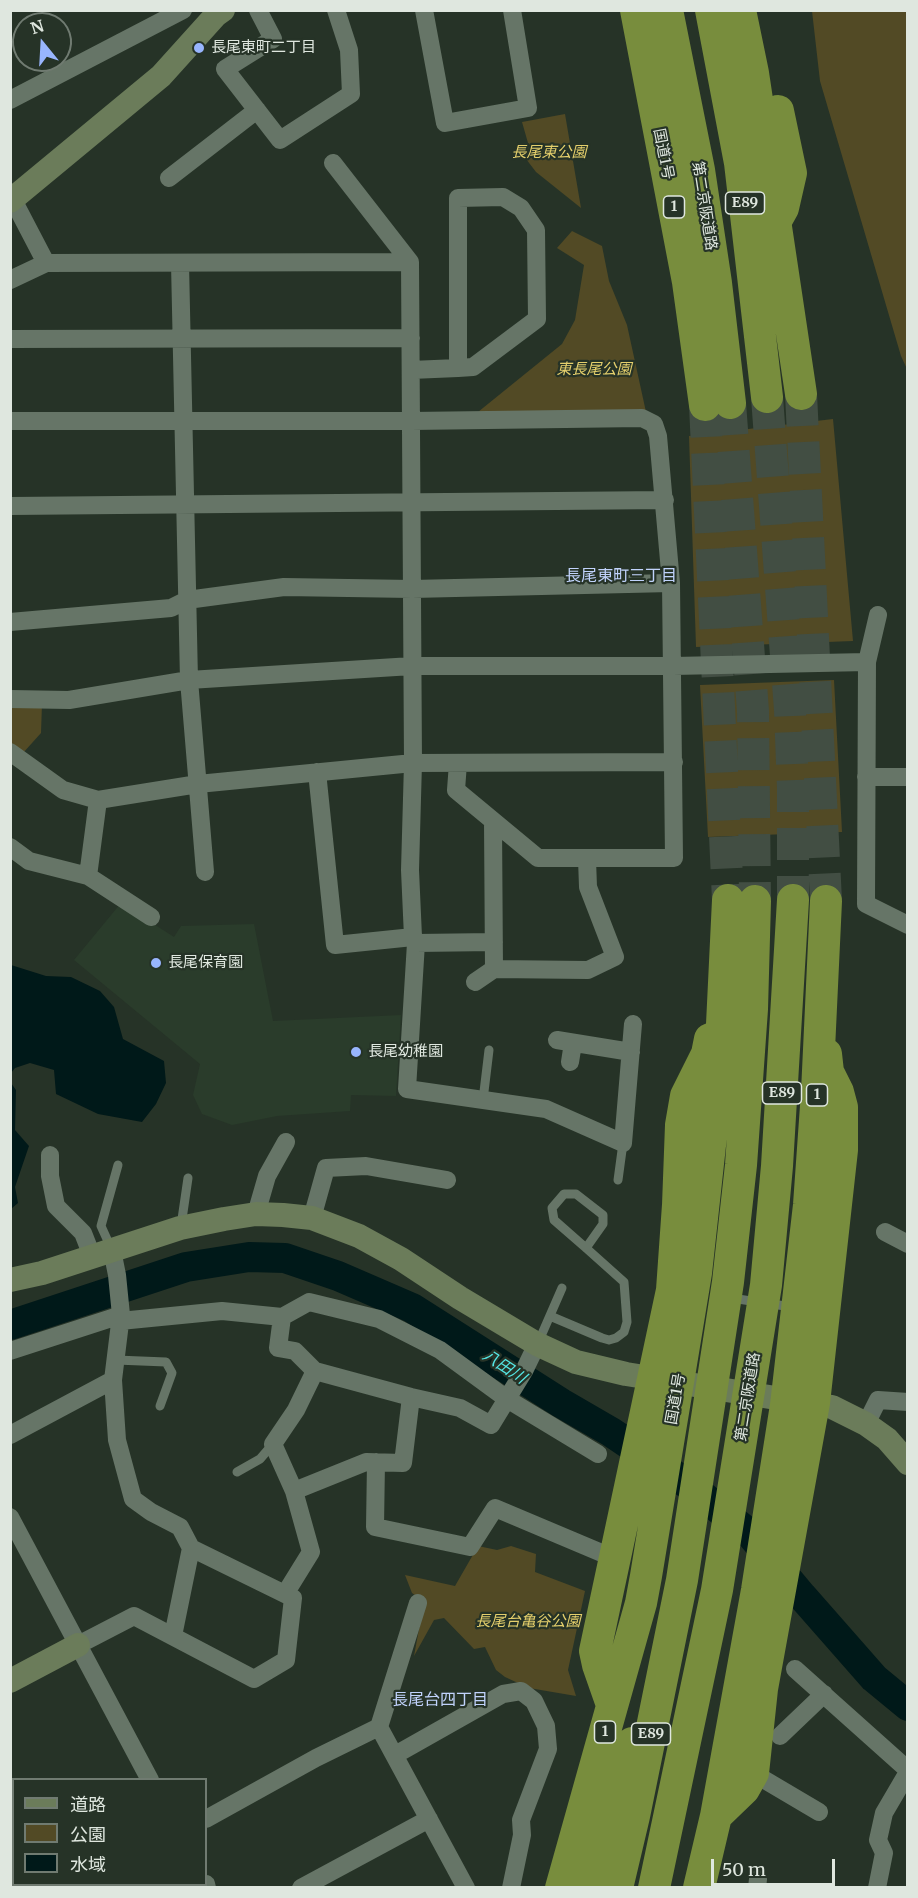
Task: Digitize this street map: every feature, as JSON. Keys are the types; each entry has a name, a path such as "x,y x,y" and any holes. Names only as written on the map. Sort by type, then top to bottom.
{"highway":[{"path":"617,10 659,229 712,397"},
{"name":"国道1号","path":"636,10 712,397"},
{"name":"第二京阪道路","path":"667,10 699,170 716,283 712,397"},
{"name":"E89","path":"711,10 740,163 767,397"},
{"path":"741,10 753,73 801,394"},
{"path":"757,10 791,173 783,208 775,224"},
{"name":"第二京阪道路","path":"654,1887 715,1602 766,1285 777,1166 793,900"},
{"name":"E89","path":"617,1887 634,1816 679,1592 703,1287 742,1142 752,1009 741,901 727,933 707,1054 686,1096 681,1125 678,1205 703,1287"},
{"path":"716,1816 744,1789 753,1773 786,1405 811,1305 842,1150 843,1124 838,1092 828,1072 822,981 826,901"},
{"path":"612,1705 595,1651 616,1559 645,1409 652,1379 703,1287"},
{"name":"国道1号","path":"561,1887 641,1603 703,1287"},
{"path":"699,1887 767,1599 788,1548 814,1403 811,1305"},
{"path":"584,1887 679,1592"},
{"path":"673,1887 715,1602"}],"street":[{"path":"10,100 183,10"},
{"path":"258,10 273,39 225,69 280,140 351,94 349,50 336,10"},
{"path":"424,10 445,123 528,108 512,10"},
{"path":"46,263 11,198 161,76 217,12"},
{"path":"169,178 257,110"},
{"path":"333,163 410,262 413,763 410,870 414,940 407,1089 546,1109 622,1143 633,1024"},
{"path":"411,370 458,368 473,367 537,319 536,230 521,208 503,197 458,198 458,368"},
{"path":"10,280 46,263 410,262"},
{"path":"180,263 189,680 205,872"},
{"path":"10,339 411,338"},
{"path":"10,421 411,421 642,418 654,424 658,436 665,500 671,583 674,858 538,858 456,790 458,763"},
{"path":"10,506 665,500"},
{"path":"10,622 171,608 188,600 284,587 412,589 671,583"},
{"path":"878,615 867,662 866,904 908,926"},
{"path":"10,699 69,700 189,680 412,666 673,666 867,662"},
{"path":"10,752 63,790 98,800 198,784 413,763 674,762"},
{"path":"317,772 335,945 414,940 494,942"},
{"path":"866,777 908,777"},
{"path":"88,876 98,800"},
{"path":"494,822 494,969"},
{"path":"10,847 29,861 88,876 151,917"},
{"path":"475,982 494,969 588,970 615,957 588,887 587,859"},
{"path":"570,1062 565,1041 631,1052"},
{"path":"256,1214 267,1176 286,1142"},
{"path":"10,1681 134,1616 254,1679 286,1660 293,1598 191,1548 180,1527 151,1512 133,1499 117,1440 113,1380 120,1313 117,1275 102,1253 56,1206 50,1176 50,1155"},
{"path":"312,1218 326,1168 366,1166 447,1180"},
{"path":"10,1280 42,1273 180,1228 256,1214 312,1218 359,1236 537,1344 576,1362 652,1379 832,1407 866,1424 887,1439 908,1463"},
{"path":"885,1232 908,1244"},
{"path":"10,1351 120,1313 222,1311 282,1317 309,1302 379,1319 440,1350 598,1454"},
{"path":"282,1317 278,1348 295,1351 315,1371 460,1408 491,1425 524,1371 537,1344"},
{"path":"285,1594 311,1552 294,1491 273,1444 296,1410 315,1371"},
{"path":"10,1435 113,1380"},
{"path":"294,1491 366,1462 404,1463 411,1397"},
{"path":"866,1424 878,1400 908,1402"},
{"path":"376,1462 375,1527 470,1547 495,1508 616,1559"},
{"path":"10,1517 149,1778"},
{"path":"173,1636 191,1548"},
{"path":"207,1819 316,1758 379,1726 418,1603"},
{"path":"795,1669 908,1771 884,1813 878,1840 884,1853 877,1887"},
{"path":"395,1755 502,1694 521,1691 534,1701 546,1726 548,1749 521,1820 522,1835 512,1887"},
{"path":"780,1736 824,1694"},
{"path":"379,1726 466,1887"},
{"path":"753,1773 819,1812"},
{"path":"301,1887 429,1819"}],"lane":[{"path":"483,1100 489,1050"},
{"path":"618,1180 622,1143"},
{"path":"102,1253 101,1226 118,1165"},
{"path":"180,1228 188,1178"},
{"path":"550,1316 609,1340 624,1332 627,1322 624,1282 554,1220 552,1208 564,1194 576,1194 603,1215 603,1224 586,1248"},
{"path":"703,1287 811,1305"},
{"path":"537,1344 562,1288"},
{"path":"116,1360 166,1362 172,1373 160,1406"},
{"path":"237,1472 260,1459 273,1444"}],"shaded area":[{"path":"121,903 174,937 181,926 254,924 273,1021 401,1015 396,1096 351,1095 350,1111 277,1116 232,1125 202,1114 193,1095 200,1064 74,960"}],"green space":[{"path":"812,11 907,11 907,369 901,356 820,81"},
{"name":"長尾東公園","path":"565,114 581,208 536,172 523,155 528,143 522,122"},
{"name":"東長尾公園","path":"572,231 602,246 609,281 627,325 646,412 478,412 562,344 575,320 584,265 557,248"},
{"path":"833,419 853,641 696,647 689,436"},
{"path":"834,680 842,832 708,837 700,685"},
{"path":"11,704 42,704 41,733 23,753 11,745"},
{"name":"長尾台亀谷公園","path":"478,1546 497,1550 511,1546 536,1554 535,1572 585,1591 568,1670 576,1696 529,1688 505,1677 496,1670 485,1647 474,1649 444,1618 434,1620 414,1656 424,1602 412,1593 405,1575 455,1586"}],"water":[{"path":"11,965 46,976 71,977 100,991 114,1007 123,1039 164,1061 166,1083 156,1104 142,1122 98,1114 56,1094 54,1070 30,1063 15,1068 11,1073"},
{"path":"11,1083 16,1090 15,1130 29,1146 15,1187 18,1203 11,1209"}],"waterway":[{"name":"八田川","path":"10,1325 186,1267 249,1257 285,1258 338,1276 412,1308 561,1403 611,1432 689,1485 751,1535 874,1678 908,1706"}],"tunnel":[{"path":"801,394 826,901"},
{"path":"767,397 790,710 793,900"},
{"path":"730,403 753,711 755,901"},
{"path":"705,405 728,900"}],"place":[{"name":"長尾東町二丁目","path":"199,48"},
{"name":"長尾保育園","path":"156,963"},
{"name":"長尾幼稚園","path":"356,1052"}],"district":[{"name":"長尾東町三丁目","path":"621,576"},
{"name":"長尾台四丁目","path":"440,1700"}]}
